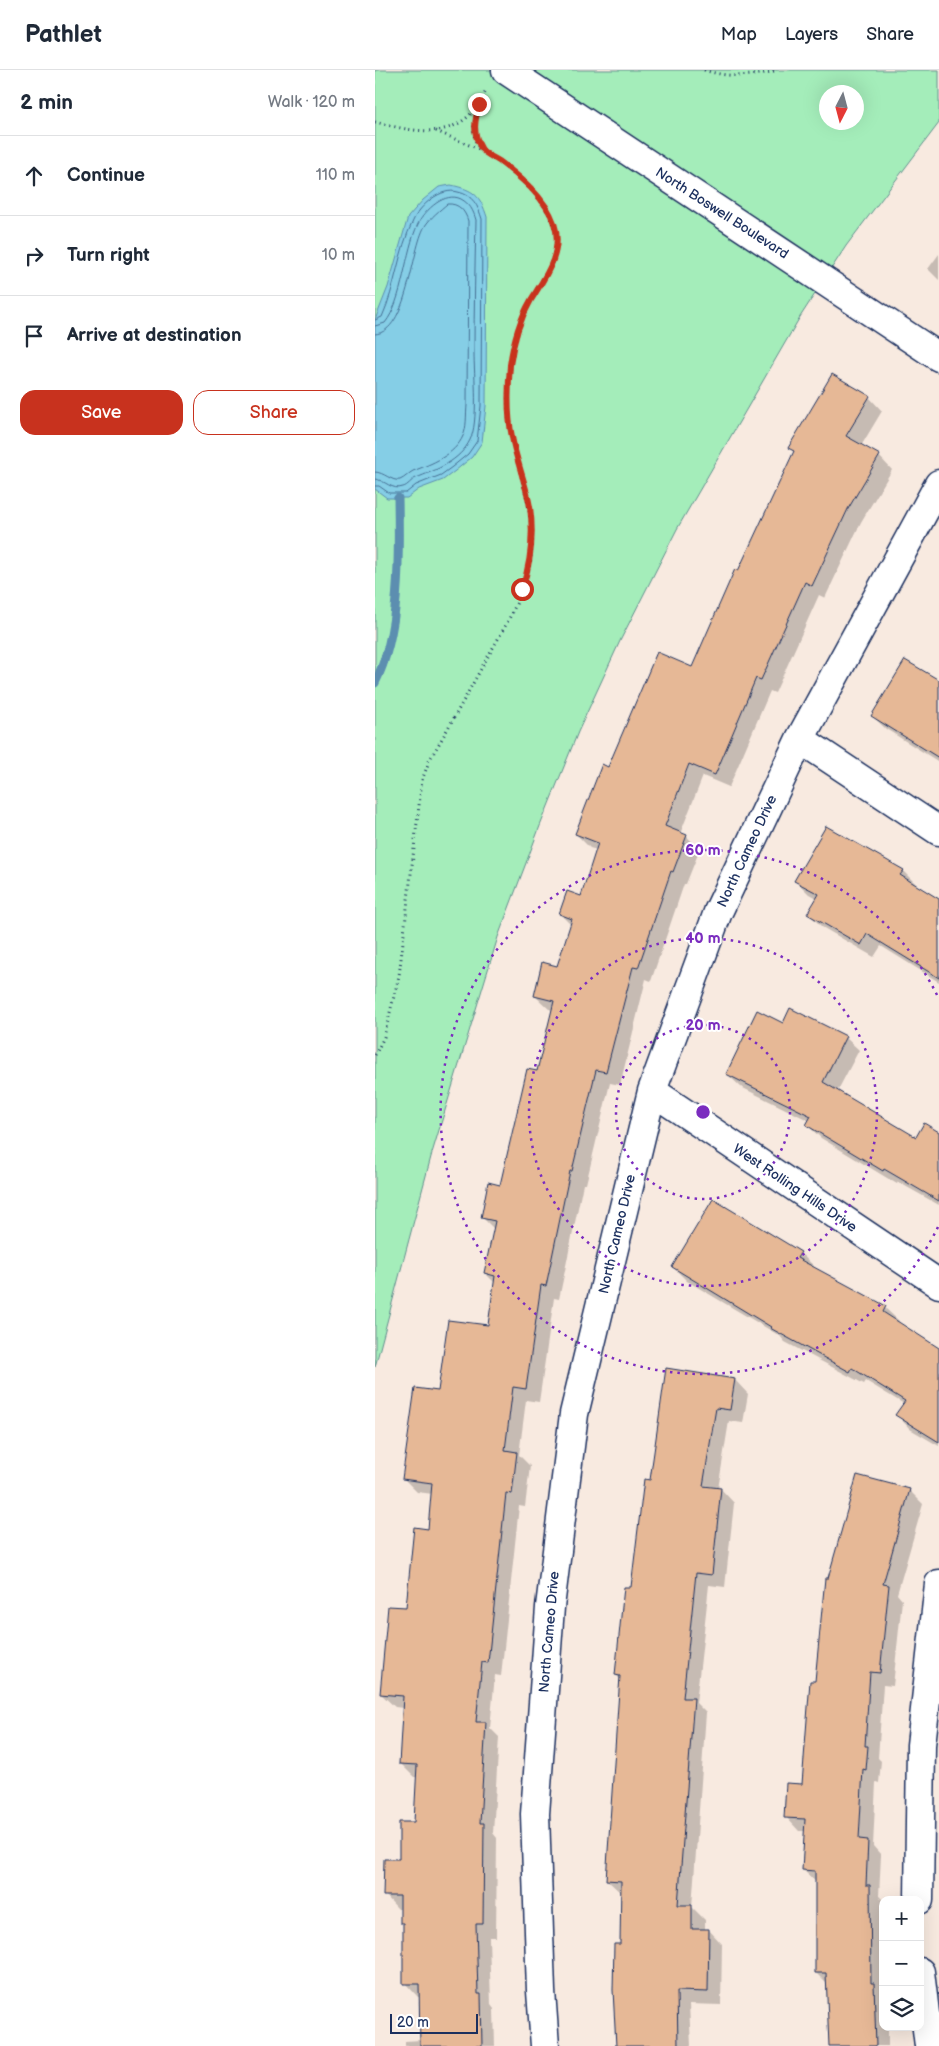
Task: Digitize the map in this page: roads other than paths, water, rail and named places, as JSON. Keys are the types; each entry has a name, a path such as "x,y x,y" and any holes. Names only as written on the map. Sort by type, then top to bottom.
{"street":[{"name":"North Boswell Boulevard","path":"497,79 939,357"},
{"name":"North Cameo Drive","path":"545,2046 541,1991 535,1814 550,1607 574,1414 652,1091 719,912 800,739 939,484"},
{"path":"800,739 939,831"},
{"name":"West Rolling Hills Drive","path":"652,1091 939,1284"},
{"path":"919,1896 921,1745 936,1595 939,1584"},
{"path":"922,1986 929,2046"}],"water":[{"path":"451,185 465,189 475,195 482,203 487,217 486,406 482,442 472,457 443,480 419,489 407,498 387,498 375,489 375,320 388,287 408,217 423,200 439,187"}],"waterway":[{"path":"375,683 390,640 394,617 398,568 398,498"}]}
